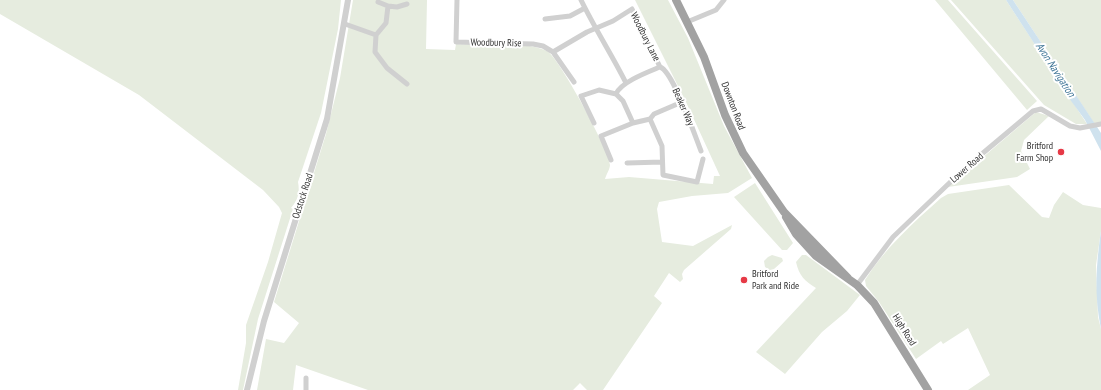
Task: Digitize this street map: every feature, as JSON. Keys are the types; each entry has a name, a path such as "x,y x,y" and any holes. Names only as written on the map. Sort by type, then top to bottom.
{"highway":[{"name":"Downton Road","path":"676,0 704,57 733,135 754,170 784,212 848,278 857,285"},
{"name":"High Road","path":"857,285 879,310 928,390"}],"street":[{"name":"Odstock Road","path":"248,390 264,321 327,119 345,24 348,0"},
{"name":"Woodbury Rise","path":"457,0 456,42 533,44 543,46 553,52"},
{"path":"581,0 595,28 609,48 626,83 618,90 616,94"},
{"path":"687,22 716,10 724,0"},
{"path":"378,2 388,6 397,7 407,4"},
{"path":"388,6 386,22 376,35 375,52 387,68 405,82"},
{"path":"545,19 570,16 585,8"},
{"name":"Woodbury Lane","path":"595,28 613,21 632,9 660,67 626,83"},
{"path":"345,24 376,35"},
{"path":"574,82 553,52 595,28"},
{"name":"Beaker Way","path":"660,67 667,73 690,118 701,151"},
{"path":"594,123 581,95 599,90 616,94 623,101 633,123"},
{"path":"601,136 633,123 650,119 654,114 682,102"},
{"name":"Lower Road","path":"857,285 893,237 964,169 1033,111 1041,109 1070,126 1087,128 1099,124"},
{"path":"650,119 662,146 663,176 697,182 703,159"},
{"path":"597,131 601,136 611,160"},
{"path":"627,163 662,162"},
{"path":"306,378 306,390"}],"shaded area":[{"path":"0,0 341,0 338,29 321,113 298,182 298,196 291,208 293,209 258,319 243,390 238,390 246,343 246,325 268,262 282,213 279,207 263,190 139,95 0,14"},
{"path":"353,0 427,0 426,49 455,50 456,44 503,44 527,46 547,51 553,57 572,86 602,142 610,165 605,179 629,177 713,184 714,176 720,176 686,102 635,0 668,0 688,38 724,126 752,178 728,193 692,196 659,202 657,209 662,242 693,246 732,225 731,229 684,270 682,274 683,279 680,282 669,273 654,296 662,303 603,390 587,390 580,383 573,390 368,390 296,365 293,390 257,390 266,339 284,343 299,323 274,302 326,134 340,78"},
{"path":"935,0 948,0 1037,101 1027,110"},
{"path":"951,0 1006,0 1087,124 1076,124 1044,105"},
{"path":"1013,0 1101,0 1101,122 1094,123"},
{"path":"1036,112 1049,116 1024,140 1021,151 1030,169 1017,177 948,187"},
{"path":"755,183 793,243 787,250 782,250 734,197"},
{"path":"1009,185 1042,217 1049,218 1054,205 1063,192 1083,205 1101,208 1101,231 1096,265 1098,317 1101,329 1101,390 968,390 990,375 968,328 943,344 941,341 916,359 879,302 866,286 865,280 881,257 910,226 941,198 948,194"},
{"path":"772,255 782,258 783,261 774,269 770,270 765,267 764,261"},
{"path":"802,255 806,255 860,295 847,311 822,332 785,374 756,352 816,288 801,275 799,271 796,262"}],"water":[{"name":"Avon Navigation","path":"1006,0 1013,0 1101,133 1101,151 1085,120 1066,94 1058,78"},
{"path":"1101,231 1101,329 1097,304 1096,280"}],"place":[{"name":"Britford Farm Shop","path":"1061,152"},
{"name":"Britford Park and Ride","path":"744,280"}]}
